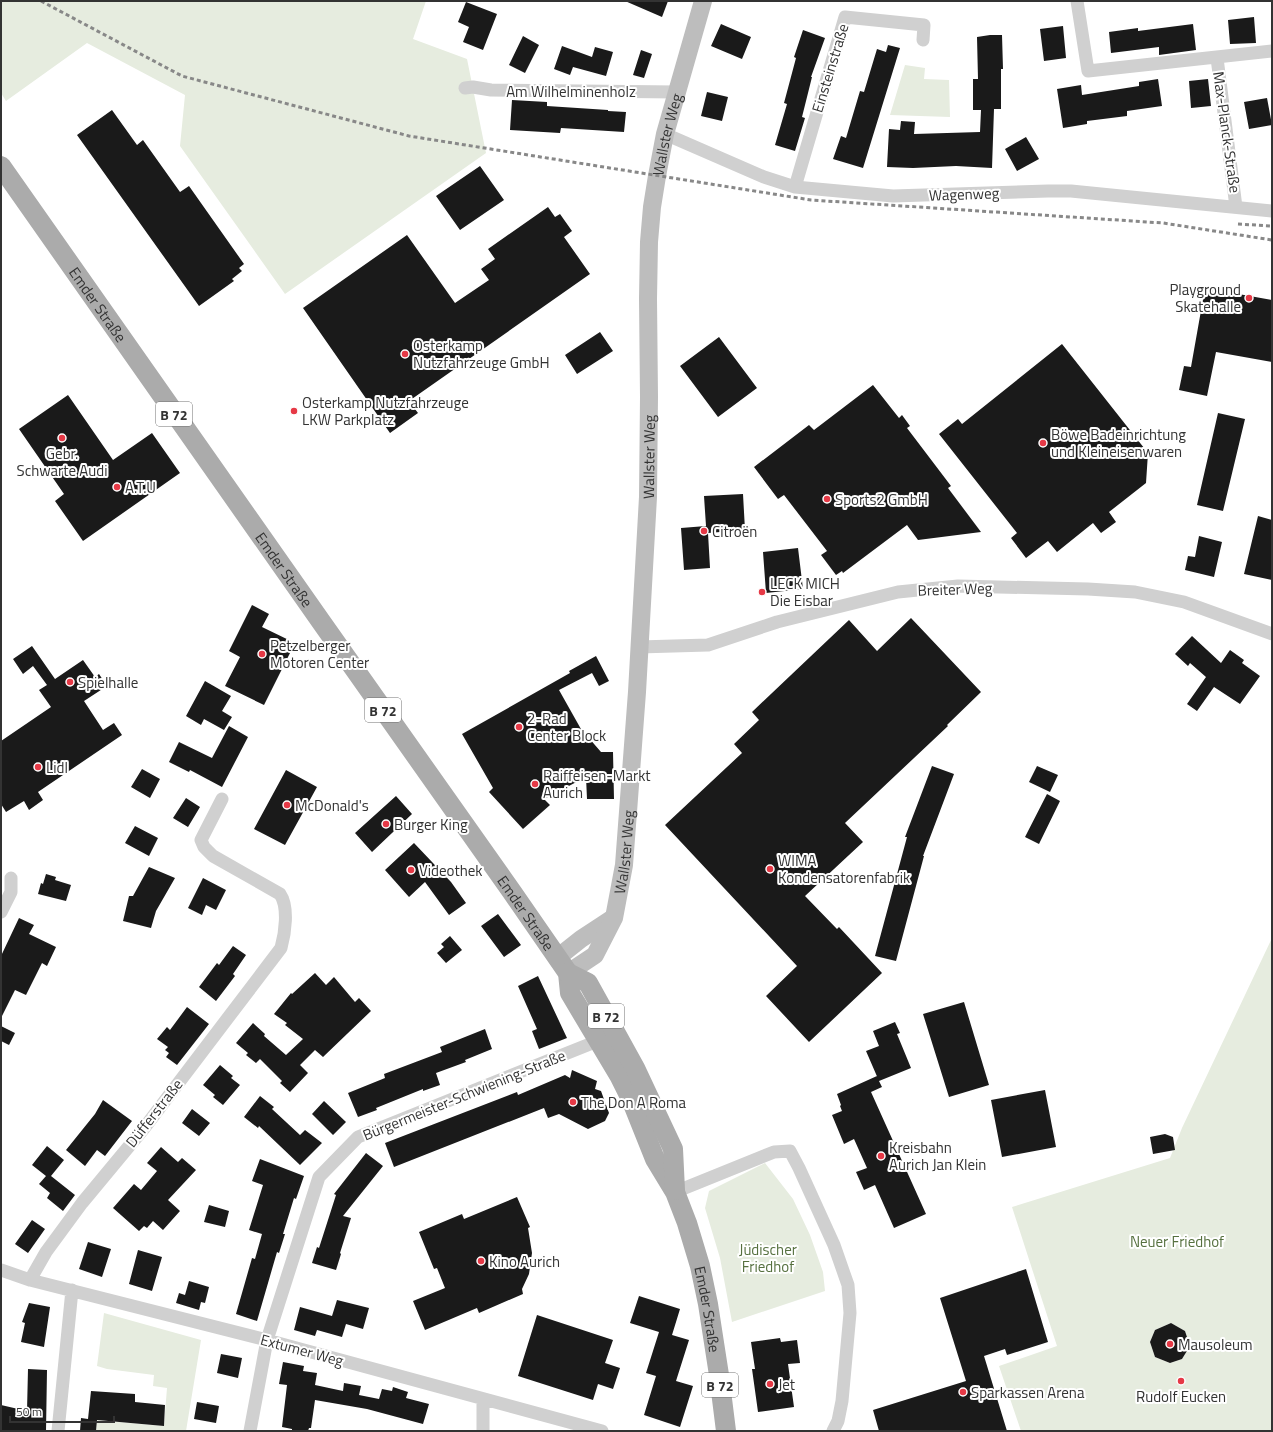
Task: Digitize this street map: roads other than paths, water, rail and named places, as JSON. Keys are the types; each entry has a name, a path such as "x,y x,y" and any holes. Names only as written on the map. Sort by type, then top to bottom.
{"main road":[{"name":"Emder Straße","path":"1,166 563,966 570,993 623,1082 655,1159 675,1192 687,1223 700,1266 714,1342 726,1431"},
{"name":"Emder Straße","path":"563,966 588,983 635,1068 673,1149 675,1192"}],"street":[{"name":"Wallster Weg","path":"563,966 581,939 614,918 624,865 628,823 648,497 649,242 655,188 665,134 703,1"},
{"name":"Max-Planck-Straße","path":"1077,1 1088,71 1272,51"},
{"name":"Einsteinstraße","path":"794,187 845,17 924,25 923,40"},
{"name":"Max-Planck-Straße","path":"1217,58 1236,207"},
{"name":"Am Wilhelminenholz","path":"465,88 491,90 677,92"},
{"name":"Wagenweg","path":"665,134 764,177 794,187 893,196 1071,191 1272,210"},
{"name":"Breiter Weg","path":"639,647 708,645 777,622 898,592 958,586 1088,589 1135,592 1184,602 1272,634"},
{"name":"Düfferstraße","path":"30,1280 46,1252 82,1203 144,1127 281,948 285,929 285,906 280,894 213,856 204,847 201,840 222,799"},
{"path":"1,912 11,892 11,878"},
{"name":"Bürgermeister-Schwiening-Straße","path":"250,1431 267,1340 319,1177 358,1137 598,1040"},
{"path":"675,1192 774,1152 790,1151 834,1244 848,1285 850,1313 842,1401 838,1421 834,1431"},
{"name":"Extumer Weg","path":"1,1270 30,1280 267,1340 602,1431"},
{"path":"58,1431 72,1290"},
{"path":"483,1399 483,1431"}],"railway":[{"path":"41,1 182,76 409,136 811,200 1163,223 1272,240"},
{"path":"1238,224 1272,226"}],"place":[{"name":"Playground Skatehalle","path":"1249,298"},
{"name":"Osterkamp Nutzfahrzeuge GmbH","path":"405,354"},
{"name":"Osterkamp Nutzfahrzeuge LKW Parkplatz","path":"294,411"},
{"name":"Gebr. Schwarte Audi","path":"62,438"},
{"name":"Böwe Badeinrichtung und Kleineisenwaren","path":"1043,443"},
{"name":"A.T.U","path":"117,487"},
{"name":"Sports2 GmbH","path":"827,499"},
{"name":"Citroën","path":"704,531"},
{"name":"LECK MICH Die Eisbar","path":"762,592"},
{"name":"Petzelberger Motoren Center","path":"262,654"},
{"name":"Spielhalle","path":"70,682"},
{"name":"2-Rad Center Block","path":"519,727"},
{"name":"Lidl","path":"38,767"},
{"name":"Raiffeisen-Markt Aurich","path":"535,784"},
{"name":"McDonald's","path":"287,805"},
{"name":"Burger King","path":"386,824"},
{"name":"WIMA Kondensatorenfabrik","path":"770,869"},
{"name":"Videothek","path":"411,870"},
{"name":"The Don A Roma","path":"573,1102"},
{"name":"Kreisbahn Aurich Jan Klein","path":"881,1156"},
{"name":"Kino Aurich","path":"481,1261"},
{"name":"Mausoleum","path":"1170,1344"},
{"name":"Rudolf Eucken","path":"1181,1381"},
{"name":"Jet","path":"770,1384"},
{"name":"Sparkassen Arena","path":"963,1392"}],"park label":[{"name":"Neuer Friedhof","path":"1177,1241"},
{"name":"Jüdischer Friedhof","path":"768,1258"}]}
